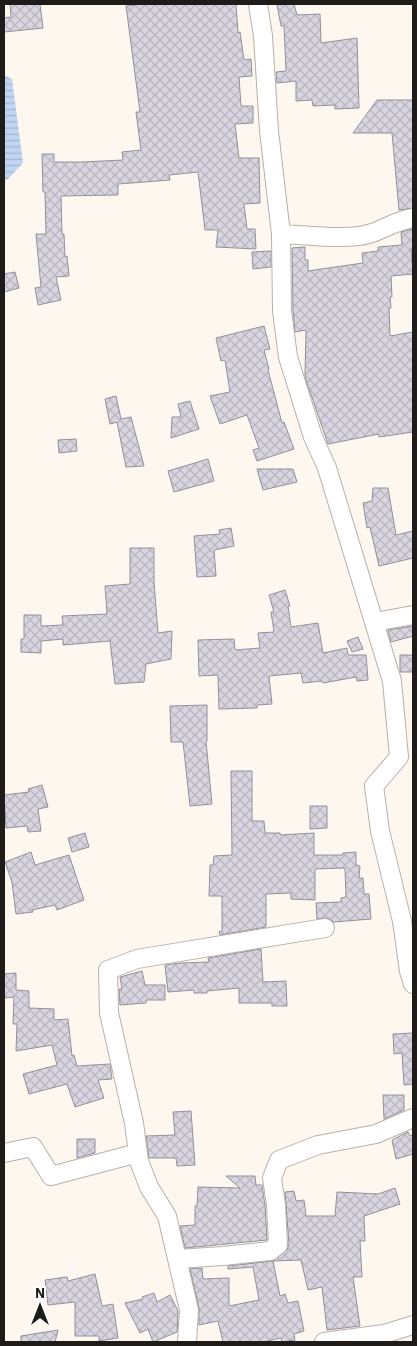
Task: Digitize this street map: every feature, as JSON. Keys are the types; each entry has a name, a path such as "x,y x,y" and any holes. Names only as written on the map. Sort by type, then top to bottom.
{"street":[{"path":"258,4 263,36 269,131 282,234 282,311 288,357 313,437 327,468 392,681 398,757 374,786 380,831 402,921 409,971 413,984"},
{"path":"282,234 352,236 372,233 390,224 413,218"},
{"path":"375,622 413,615"},
{"path":"187,1342 189,1310 167,1216 148,1186 138,1162 134,1123 109,1014 108,970 138,959 325,928"},
{"path":"177,1259 270,1251 278,1245 276,1205 272,1178 279,1160 318,1145 376,1134 413,1118"},
{"path":"4,1153 33,1147 51,1176 138,1153"},
{"path":"324,1342 384,1334 413,1324"}],"water":[{"path":"4,75 12,79 23,163 4,181"}],"building":[{"path":"10,4 40,4 43,28 4,32 4,18 11,17"},
{"path":"142,4 236,4 238,33 240,32 244,60 251,59 252,76 239,77 241,106 253,106 253,123 235,124 239,158 259,158 260,203 244,204 247,229 255,229 256,249 216,247 218,230 205,230 198,172 169,175 170,180 118,184 118,195 61,196 62,234 64,234 65,257 67,256 69,276 56,277 61,300 38,305 35,288 41,287 36,234 46,234 42,154 54,154 54,162 82,162 123,160 122,152 141,150 136,112 140,112 126,6"},
{"path":"294,4 297,15 320,14 321,43 357,38 359,108 335,109 335,105 313,106 312,100 296,101 296,81 277,83 276,72 286,71 284,26 281,26 277,5"},
{"path":"377,100 413,100 413,208 399,210 392,133 353,133"},
{"path":"413,229 413,249 411,249 413,274 391,276 392,297 390,297 391,308 389,308 390,336 413,332 413,432 379,437 379,434 328,444 305,377 306,330 295,332 292,248 305,247 305,260 308,260 308,271 363,263 362,253 378,251 378,247 402,245 401,232"},
{"path":"271,251 271,267 253,269 252,252"},
{"path":"15,272 19,288 4,292 4,274"},
{"path":"264,326 270,349 264,350 268,370 282,423 284,422 294,449 257,461 253,450 259,448 247,415 220,424 210,396 230,392 225,360 221,361 216,338"},
{"path":"116,396 121,419 131,417 144,466 126,467 117,422 110,424 105,399"},
{"path":"190,401 199,429 171,438 172,417 181,417 178,404"},
{"path":"76,439 77,451 59,453 58,440"},
{"path":"208,459 214,481 174,492 168,471"},
{"path":"257,469 293,469 297,482 263,490"},
{"path":"373,488 388,488 396,535 413,531 413,558 379,566 370,527 367,528 363,503 372,501"},
{"path":"231,528 234,546 214,550 216,576 197,577 194,536 220,534 219,530"},
{"path":"130,548 154,548 154,582 158,633 172,631 171,659 146,664 144,682 115,684 110,641 63,645 63,639 41,641 41,653 21,652 21,639 24,639 24,615 41,615 41,626 63,625 62,616 107,614 105,586 130,584"},
{"path":"285,590 290,606 288,606 291,627 318,623 323,653 347,648 348,655 366,655 368,680 357,681 356,677 323,683 322,681 303,683 301,673 269,676 272,704 257,705 257,708 219,709 218,675 199,676 198,640 234,639 235,650 260,648 258,633 274,632 271,612 274,612 269,595"},
{"path":"413,626 413,636 391,642 388,630"},
{"path":"358,637 363,649 352,652 347,641"},
{"path":"400,655 413,655 413,672 400,672"},
{"path":"207,705 206,741 212,804 190,806 183,742 171,742 170,706"},
{"path":"231,771 252,771 252,821 264,821 265,833 280,833 280,835 314,833 314,855 343,855 343,853 356,852 356,865 360,866 359,878 363,878 364,894 369,894 371,919 334,922 328,918 317,919 316,903 341,902 341,898 346,897 345,868 315,869 315,900 291,899 291,893 266,894 266,927 220,935 219,932 222,931 222,896 209,896 210,865 213,865 214,856 232,855"},
{"path":"42,785 48,807 38,809 41,831 28,832 27,826 6,828 4,795 29,792 28,789"},
{"path":"310,806 327,806 327,828 310,829"},
{"path":"85,833 89,847 72,852 68,838"},
{"path":"31,852 35,865 69,855 84,900 57,910 55,905 32,910 33,912 16,914 12,882 5,862"},
{"path":"261,949 263,982 286,981 287,1006 272,1006 272,1003 239,1003 239,988 207,991 207,993 194,993 194,990 168,992 165,965 209,962 208,958"},
{"path":"142,971 145,985 165,985 165,1000 146,1000 146,1003 120,1005 119,989 122,989 120,977"},
{"path":"16,973 16,990 29,991 29,1008 54,1009 54,1020 68,1019 72,1056 74,1055 77,1066 110,1064 112,1079 98,1080 104,1098 75,1107 67,1084 29,1094 23,1074 57,1065 52,1045 16,1051 17,1024 13,1024 14,997 4,998 4,974"},
{"path":"413,1033 413,1084 404,1085 402,1053 394,1054 393,1034"},
{"path":"383,1095 404,1095 404,1110 384,1119"},
{"path":"191,1111 195,1165 177,1166 176,1158 149,1158 146,1136 175,1135 173,1112"},
{"path":"408,1132 410,1136 413,1135 413,1154 396,1159 392,1140"},
{"path":"77,1139 95,1139 95,1153 77,1158"},
{"path":"226,1176 255,1176 256,1185 262,1185 267,1240 185,1248 180,1226 195,1225 198,1187 240,1188"},
{"path":"395,1188 400,1204 364,1216 365,1241 360,1241 362,1277 353,1277 360,1326 327,1330 322,1287 308,1290 301,1260 273,1261 280,1296 285,1294 288,1303 298,1301 304,1331 294,1334 295,1340 282,1342 281,1338 263,1342 223,1342 218,1321 199,1325 199,1308 190,1269 202,1268 203,1279 229,1278 229,1306 259,1300 253,1267 228,1269 228,1266 272,1261 287,1250 289,1244 285,1192 294,1191 296,1201 304,1200 306,1216 335,1216 337,1192 378,1194"},
{"path":"95,1274 102,1306 113,1304 118,1338 99,1341 99,1336 75,1336 75,1302 48,1305 45,1280 67,1277 68,1281"},
{"path":"154,1293 157,1302 170,1295 178,1311 177,1332 153,1342 148,1329 140,1333 125,1303 143,1299 142,1297"},
{"path":"58,1330 55,1342 21,1342 21,1336"}]}
